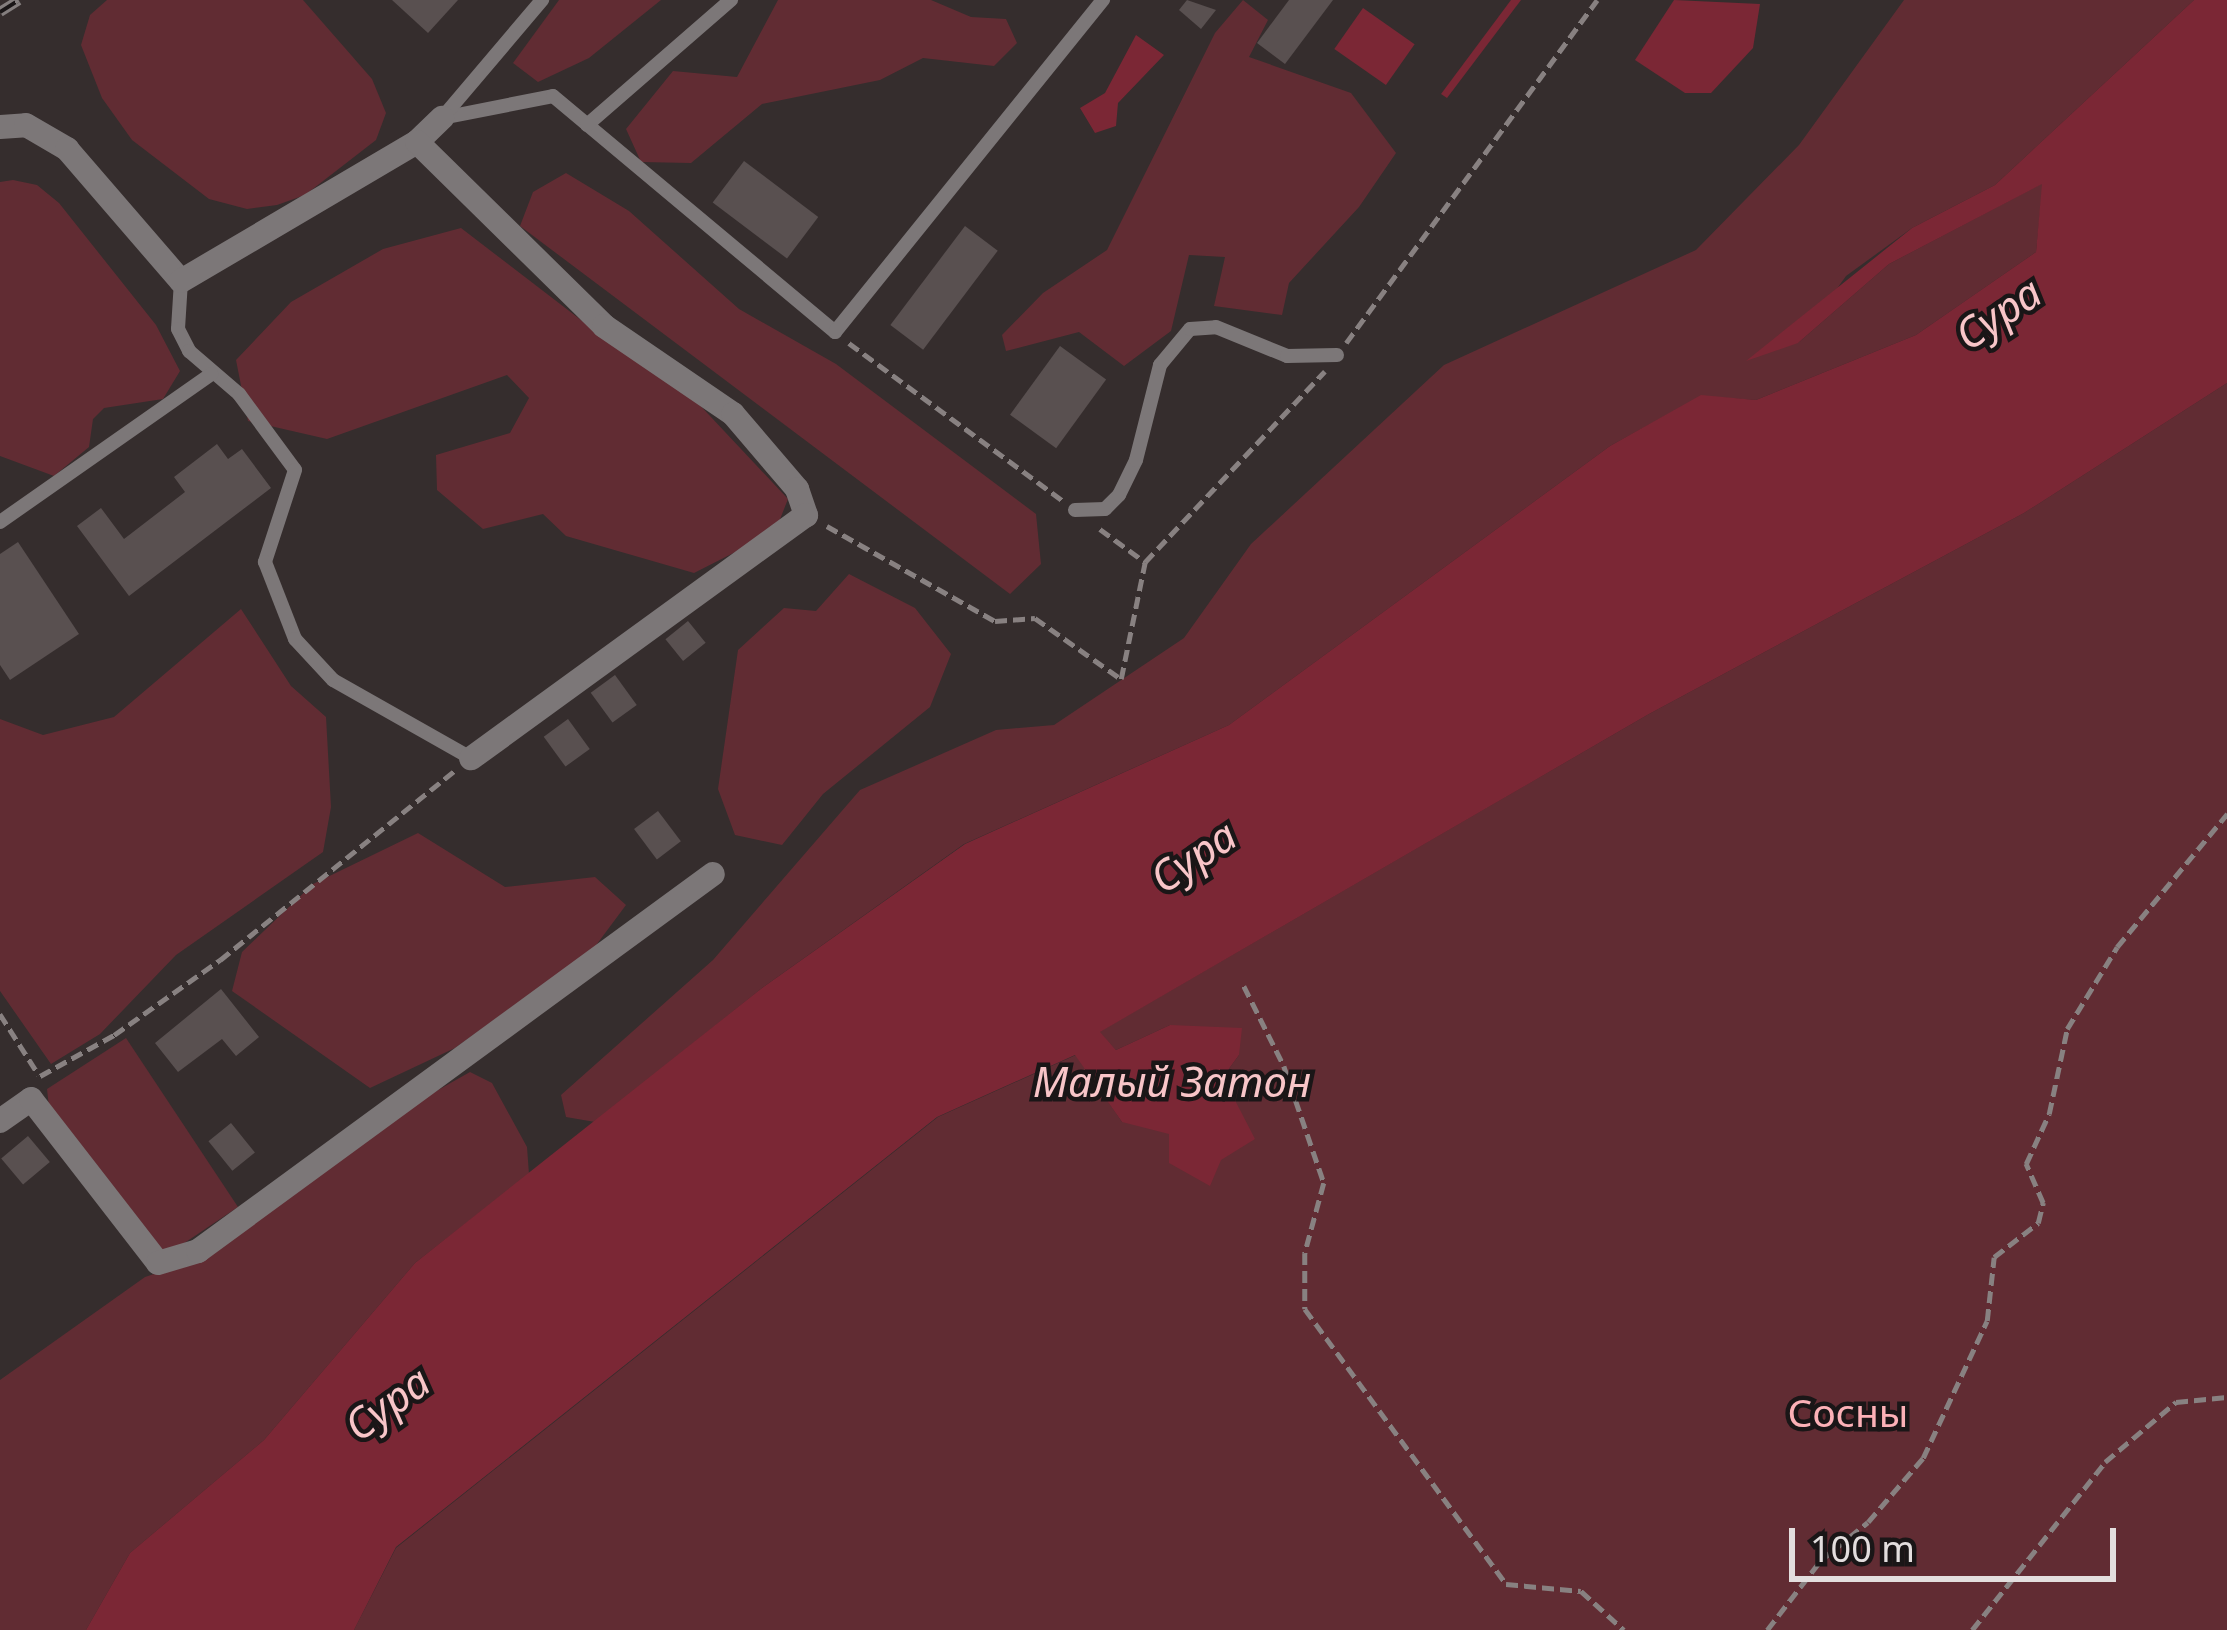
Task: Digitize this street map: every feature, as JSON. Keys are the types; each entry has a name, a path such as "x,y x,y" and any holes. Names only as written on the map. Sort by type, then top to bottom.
{"street":[{"path":"0,128 26,125 67,149 181,281 417,142 442,118"},
{"path":"417,142 604,326 733,414 797,489 806,515 471,758"},
{"path":"0,1121 35,1088 158,1263 198,1251 713,874"}],"lane":[{"path":"442,118 542,0"},
{"path":"587,125 731,0"},
{"path":"442,118 553,96 835,332 1103,0"},
{"path":"181,281 178,329 211,374 239,394 295,470 265,562 295,639 333,680 471,758"},
{"path":"1075,511 1106,508 1119,495 1136,460 1160,364 1190,328 1216,327 1287,356 1337,355"},
{"path":"0,522 211,374"}],"path":[{"path":"806,515 995,621 1035,618 1120,679 1145,562"},
{"path":"0,1014 35,1088 220,960 471,758"},
{"path":"1767,1630 1821,1560 1868,1522 1923,1458 1987,1322 1994,1257 2038,1223 2043,1203 2026,1164 2049,1114 2067,1029 2117,946 2227,814"},
{"path":"1244,986 1284,1066 1324,1183 1305,1253 1305,1309 1507,1584 1581,1591 1624,1630"},
{"path":"1972,1630 2105,1462 2176,1402 2227,1397"}],"green space":[{"path":"107,0 303,0 372,79 386,113 376,140 305,195 277,205 247,209 209,199 132,140 102,98 81,45 90,15"},
{"path":"559,0 661,0 589,58 538,82 513,63"},
{"path":"778,0 931,0 971,17 1006,19 1017,43 994,66 923,58 880,80 762,104 691,163 641,162 626,129 673,71 737,77"},
{"path":"1243,0 1268,20 1249,57 1351,93 1396,153 1359,207 1289,283 1282,315 1214,306 1225,257 1189,255 1171,331 1124,366 1079,332 1006,351 1002,335 1043,293 1107,250 1215,33"},
{"path":"1904,0 2194,0 1995,185 1912,228 1846,276 1798,343 1889,264 2043,183 2036,252 1916,335 1756,400 1701,396 1610,446 1229,725 964,844 762,988 595,1122 566,1117 561,1095 713,960 860,790 996,730 1054,725 1184,638 1251,544 1444,365 1696,250 1799,145"},
{"path":"566,173 629,211 739,309 836,364 1036,514 1041,564 1010,594 520,226 533,192"},
{"path":"0,182 37,185 59,203 156,325 180,371 163,399 104,408 93,419 89,447 54,476 0,456"},
{"path":"461,228 594,330 680,384 788,499 775,532 694,573 566,536 543,514 483,529 437,490 436,455 510,433 529,398 507,375 327,439 248,421 236,360 291,302 383,249"},
{"name":"Сосны","path":"2227,383 2227,1630 354,1630 396,1548 938,1117 1076,1055 1122,1122 1223,1077 1239,1055 1170,1025 1116,1050 1099,1032 1649,714 2024,513"},
{"path":"849,574 915,608 951,654 930,707 823,794 782,845 735,835 718,789 738,650 784,608 816,611"},
{"path":"241,609 291,686 326,717 331,807 323,852 176,955 100,1034 51,1064 0,991 0,719 43,735 114,717"},
{"path":"418,833 505,887 595,877 626,905 594,948 455,1048 370,1088 232,991 242,952 313,884"},
{"path":"126,1038 238,1207 165,1256 49,1107 47,1089"},
{"path":"470,1072 492,1083 527,1147 529,1174 415,1263 264,1440 130,1553 86,1630 0,1630 0,1380 145,1277 205,1257 362,1133"}],"water":[{"path":"1511,0 1521,0 1447,98 1441,94"},
{"path":"1674,0 1760,4 1753,48 1711,93 1685,93 1635,60"},
{"path":"2194,0 2227,0 2227,383 2024,513 1649,714 1100,1032 1116,1050 1170,1025 1242,1028 1239,1055 1223,1077 1255,1139 1221,1160 1210,1186 1169,1163 1169,1134 1122,1122 1075,1055 937,1117 396,1547 354,1630 86,1630 130,1553 264,1440 415,1263 762,988 965,844 1229,725 1610,446 1701,395 1756,400 1916,335 2036,252 2042,184 1889,264 1798,343 1746,361 1912,228 1995,185"},
{"path":"1363,8 1415,44 1386,85 1334,49"},
{"path":"1136,35 1164,55 1118,103 1116,126 1095,133 1080,108 1105,93"}],"building":[{"path":"392,0 458,0 428,33"},
{"path":"1187,0 1216,10 1201,29 1179,10"},
{"path":"1289,0 1333,0 1285,64 1257,43"},
{"path":"744,161 818,217 787,258 713,203"},
{"path":"965,226 998,251 923,350 890,325"},
{"path":"1060,346 1106,380 1056,448 1010,415"},
{"path":"217,444 228,459 242,449 271,488 129,596 77,526 101,508 124,539 185,492 174,477"},
{"path":"18,542 79,634 10,680 0,665 0,554"},
{"path":"688,621 706,643 683,661 665,639"},
{"path":"615,675 637,705 612,723 591,693"},
{"path":"568,719 590,749 565,767 544,737"},
{"path":"658,811 681,841 657,859 634,829"},
{"path":"221,989 259,1037 236,1056 222,1039 178,1072 155,1043"},
{"path":"231,1123 255,1153 232,1171 208,1141"},
{"path":"28,1136 50,1162 23,1185 1,1158"}],"railway":[{"path":"0,12 19,0"}],"water label":[{"name":"Сура","path":"1998,313"},
{"name":"Сура","path":"1193,856"},
{"name":"Малый Затон","path":"1172,1081"},
{"name":"Сура","path":"387,1403"}]}
